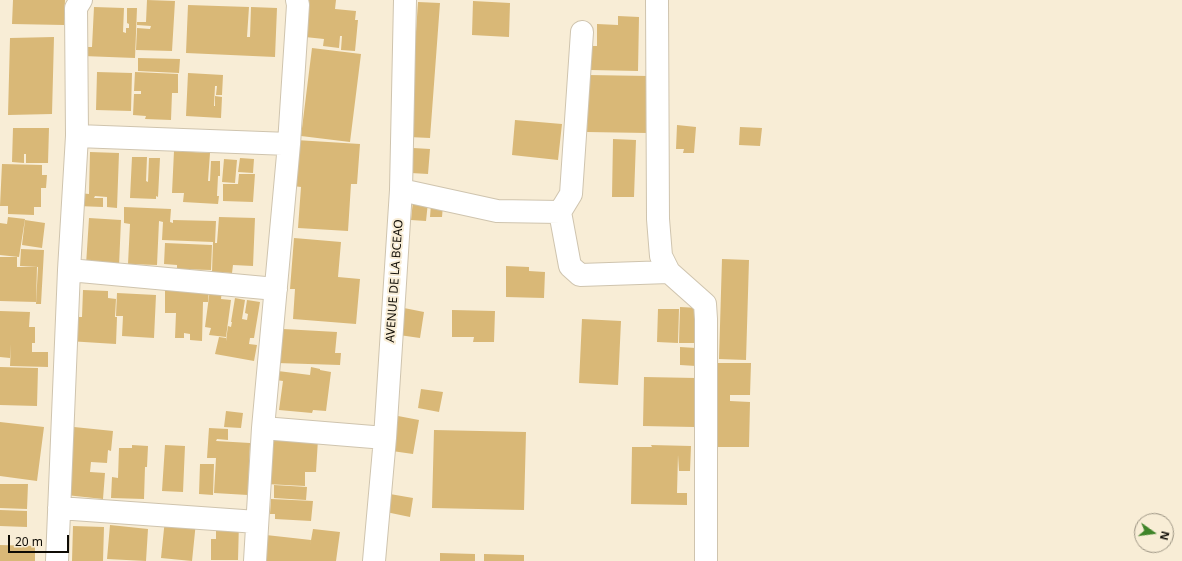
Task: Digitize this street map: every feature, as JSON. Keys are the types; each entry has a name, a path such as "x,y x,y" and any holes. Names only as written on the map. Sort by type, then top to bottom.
{"street":[{"path":"57,561 69,270 77,136 76,8 81,0"},
{"path":"255,561 262,428 289,144 298,5 297,0"},
{"name":"AVENUE DE LA BCEAO","path":"374,561 385,438 401,190 405,0"},
{"path":"657,0 658,219 661,256 669,272 705,304 706,561"},
{"path":"582,32 571,194 560,212 570,266 580,275 669,272"},
{"path":"77,136 289,144"},
{"path":"401,190 497,211 560,212"},
{"path":"69,270 276,289"},
{"path":"262,428 385,438"},
{"path":"59,508 257,522"}],"building":[{"path":"13,0 65,0 64,25 12,24"},
{"path":"147,0 175,1 172,51 136,50 137,28 150,29 151,26 137,25 137,22 146,22"},
{"path":"308,0 336,0 335,9 356,11 355,20 358,20 355,51 341,50 342,36 340,36 339,48 323,46 324,39 305,37"},
{"path":"473,1 510,3 509,37 472,35"},
{"path":"418,2 440,3 430,138 409,137"},
{"path":"188,5 249,7 247,37 250,37 251,7 277,8 275,57 186,53"},
{"path":"94,7 124,8 123,32 126,33 126,28 129,28 129,24 127,23 127,8 137,8 135,58 83,56 83,47 92,47"},
{"path":"618,16 639,17 638,71 591,70 591,46 597,46 597,24 618,25"},
{"path":"54,37 52,114 8,115 10,38"},
{"path":"312,48 361,54 350,142 301,136"},
{"path":"138,58 180,59 179,73 138,71"},
{"path":"97,72 132,73 131,111 96,110"},
{"path":"135,72 178,74 178,93 172,93 171,120 145,119 146,116 133,115 134,94 141,94 141,91 134,91"},
{"path":"188,73 223,75 222,95 216,95 217,86 215,86 214,106 215,96 222,97 221,118 186,116"},
{"path":"588,75 648,76 647,133 587,132"},
{"path":"515,120 562,124 558,160 512,155"},
{"path":"677,125 696,127 694,153 683,153 684,149 676,149"},
{"path":"740,127 762,128 760,146 739,145"},
{"path":"13,128 49,128 48,163 26,163 26,154 24,154 24,163 12,162"},
{"path":"613,139 636,140 634,197 612,197"},
{"path":"296,140 360,144 357,184 351,184 348,231 298,228 301,187 293,186"},
{"path":"413,148 430,149 428,174 411,173"},
{"path":"174,151 210,153 208,181 210,181 211,161 220,161 220,176 218,176 217,196 219,196 218,204 183,202 184,193 172,193"},
{"path":"90,152 119,153 117,208 107,207 107,197 95,196 94,198 103,198 103,207 78,206 79,193 89,194"},
{"path":"132,157 147,157 146,181 148,182 149,158 160,158 158,197 156,196 156,199 130,198"},
{"path":"240,158 254,159 253,173 238,172"},
{"path":"224,159 237,160 235,183 222,182"},
{"path":"2,164 42,165 42,175 47,175 46,188 41,188 41,207 34,207 34,215 8,214 8,206 0,206"},
{"path":"239,174 255,174 253,202 223,201 223,184 238,184"},
{"path":"413,201 428,202 426,221 411,220"},
{"path":"431,204 443,205 442,217 430,217"},
{"path":"124,207 171,209 170,222 173,223 173,220 216,221 215,243 217,243 219,217 255,218 253,266 233,265 232,273 212,272 213,242 162,240 163,222 159,221 157,265 128,264 130,224 124,223"},
{"path":"8,217 25,219 19,257 0,255 0,223 7,224"},
{"path":"89,218 121,220 119,266 86,265"},
{"path":"25,220 45,223 42,248 22,245"},
{"path":"294,238 341,242 338,277 360,279 356,324 293,319 295,289 290,289"},
{"path":"165,243 212,245 211,270 177,269 177,265 164,264"},
{"path":"21,249 44,250 41,304 36,304 38,267 20,266"},
{"path":"0,257 17,257 17,267 37,267 36,302 0,301"},
{"path":"722,259 749,260 746,360 719,359"},
{"path":"506,266 529,267 529,271 545,272 544,298 506,297"},
{"path":"165,288 209,290 208,302 203,302 202,341 190,340 190,334 184,333 184,338 175,338 176,313 165,313"},
{"path":"210,289 222,290 221,299 231,300 226,337 209,335 211,328 205,327"},
{"path":"83,290 108,291 108,298 116,299 116,344 68,341 69,317 82,317"},
{"path":"117,293 156,295 154,338 122,336 123,316 116,316"},
{"path":"235,298 245,300 242,319 247,320 248,314 245,313 247,300 260,302 254,338 250,338 249,344 257,345 254,361 215,354 219,337 226,338 226,341 228,326 231,327"},
{"path":"680,307 699,308 698,343 679,343"},
{"path":"404,308 424,312 420,338 399,335"},
{"path":"658,309 679,309 678,343 657,342"},
{"path":"452,310 495,311 494,342 473,342 474,337 452,337"},
{"path":"0,311 30,312 29,327 35,327 35,343 32,343 32,352 48,352 48,367 10,366 11,344 10,358 0,357"},
{"path":"582,319 621,321 618,385 579,383"},
{"path":"283,329 337,332 335,353 341,353 340,365 277,363 278,342 282,342"},
{"path":"680,347 696,348 696,366 680,365"},
{"path":"712,363 751,363 750,395 730,395 730,401 750,402 749,447 709,447"},
{"path":"0,367 38,368 37,406 0,405"},
{"path":"311,367 331,372 326,411 313,410 312,413 279,410 283,381 276,380 278,371 310,375"},
{"path":"644,377 696,378 694,427 643,426"},
{"path":"421,389 443,392 439,412 418,408"},
{"path":"226,411 243,413 241,428 224,427"},
{"path":"398,416 419,420 413,454 392,451"},
{"path":"0,422 44,427 37,481 0,476"},
{"path":"74,427 113,431 111,451 108,450 107,463 91,462 90,472 105,473 103,499 66,495"},
{"path":"209,428 228,429 228,440 217,439 216,441 250,443 248,495 214,493 216,458 207,458"},
{"path":"434,430 526,432 524,510 432,508"},
{"path":"273,437 318,439 316,472 305,472 305,486 266,484"},
{"path":"132,445 148,446 147,467 145,467 144,499 111,498 112,477 118,478 119,448 132,448"},
{"path":"165,445 185,446 183,492 162,491"},
{"path":"651,445 691,446 690,471 679,471 678,455 677,493 687,493 687,505 631,504 632,447 652,447"},
{"path":"200,464 214,464 213,495 199,494"},
{"path":"0,484 28,484 27,509 0,508"},
{"path":"274,485 307,487 306,500 274,498"},
{"path":"390,494 413,498 410,517 386,512"},
{"path":"271,499 313,501 311,521 275,519 275,514 270,514"},
{"path":"0,510 27,511 27,527 0,526"},
{"path":"165,519 196,522 192,561 161,558"},
{"path":"239,522 238,560 211,560 211,539 216,539 216,527"},
{"path":"110,525 148,529 146,561 107,559"},
{"path":"73,526 104,527 103,561 72,561"},
{"path":"313,529 340,532 336,561 263,561 266,535 311,540 310,546"},
{"path":"0,545 35,546 35,561 0,561"},
{"path":"440,553 475,554 475,561 440,561"},
{"path":"484,554 524,555 524,561 484,561"}]}
